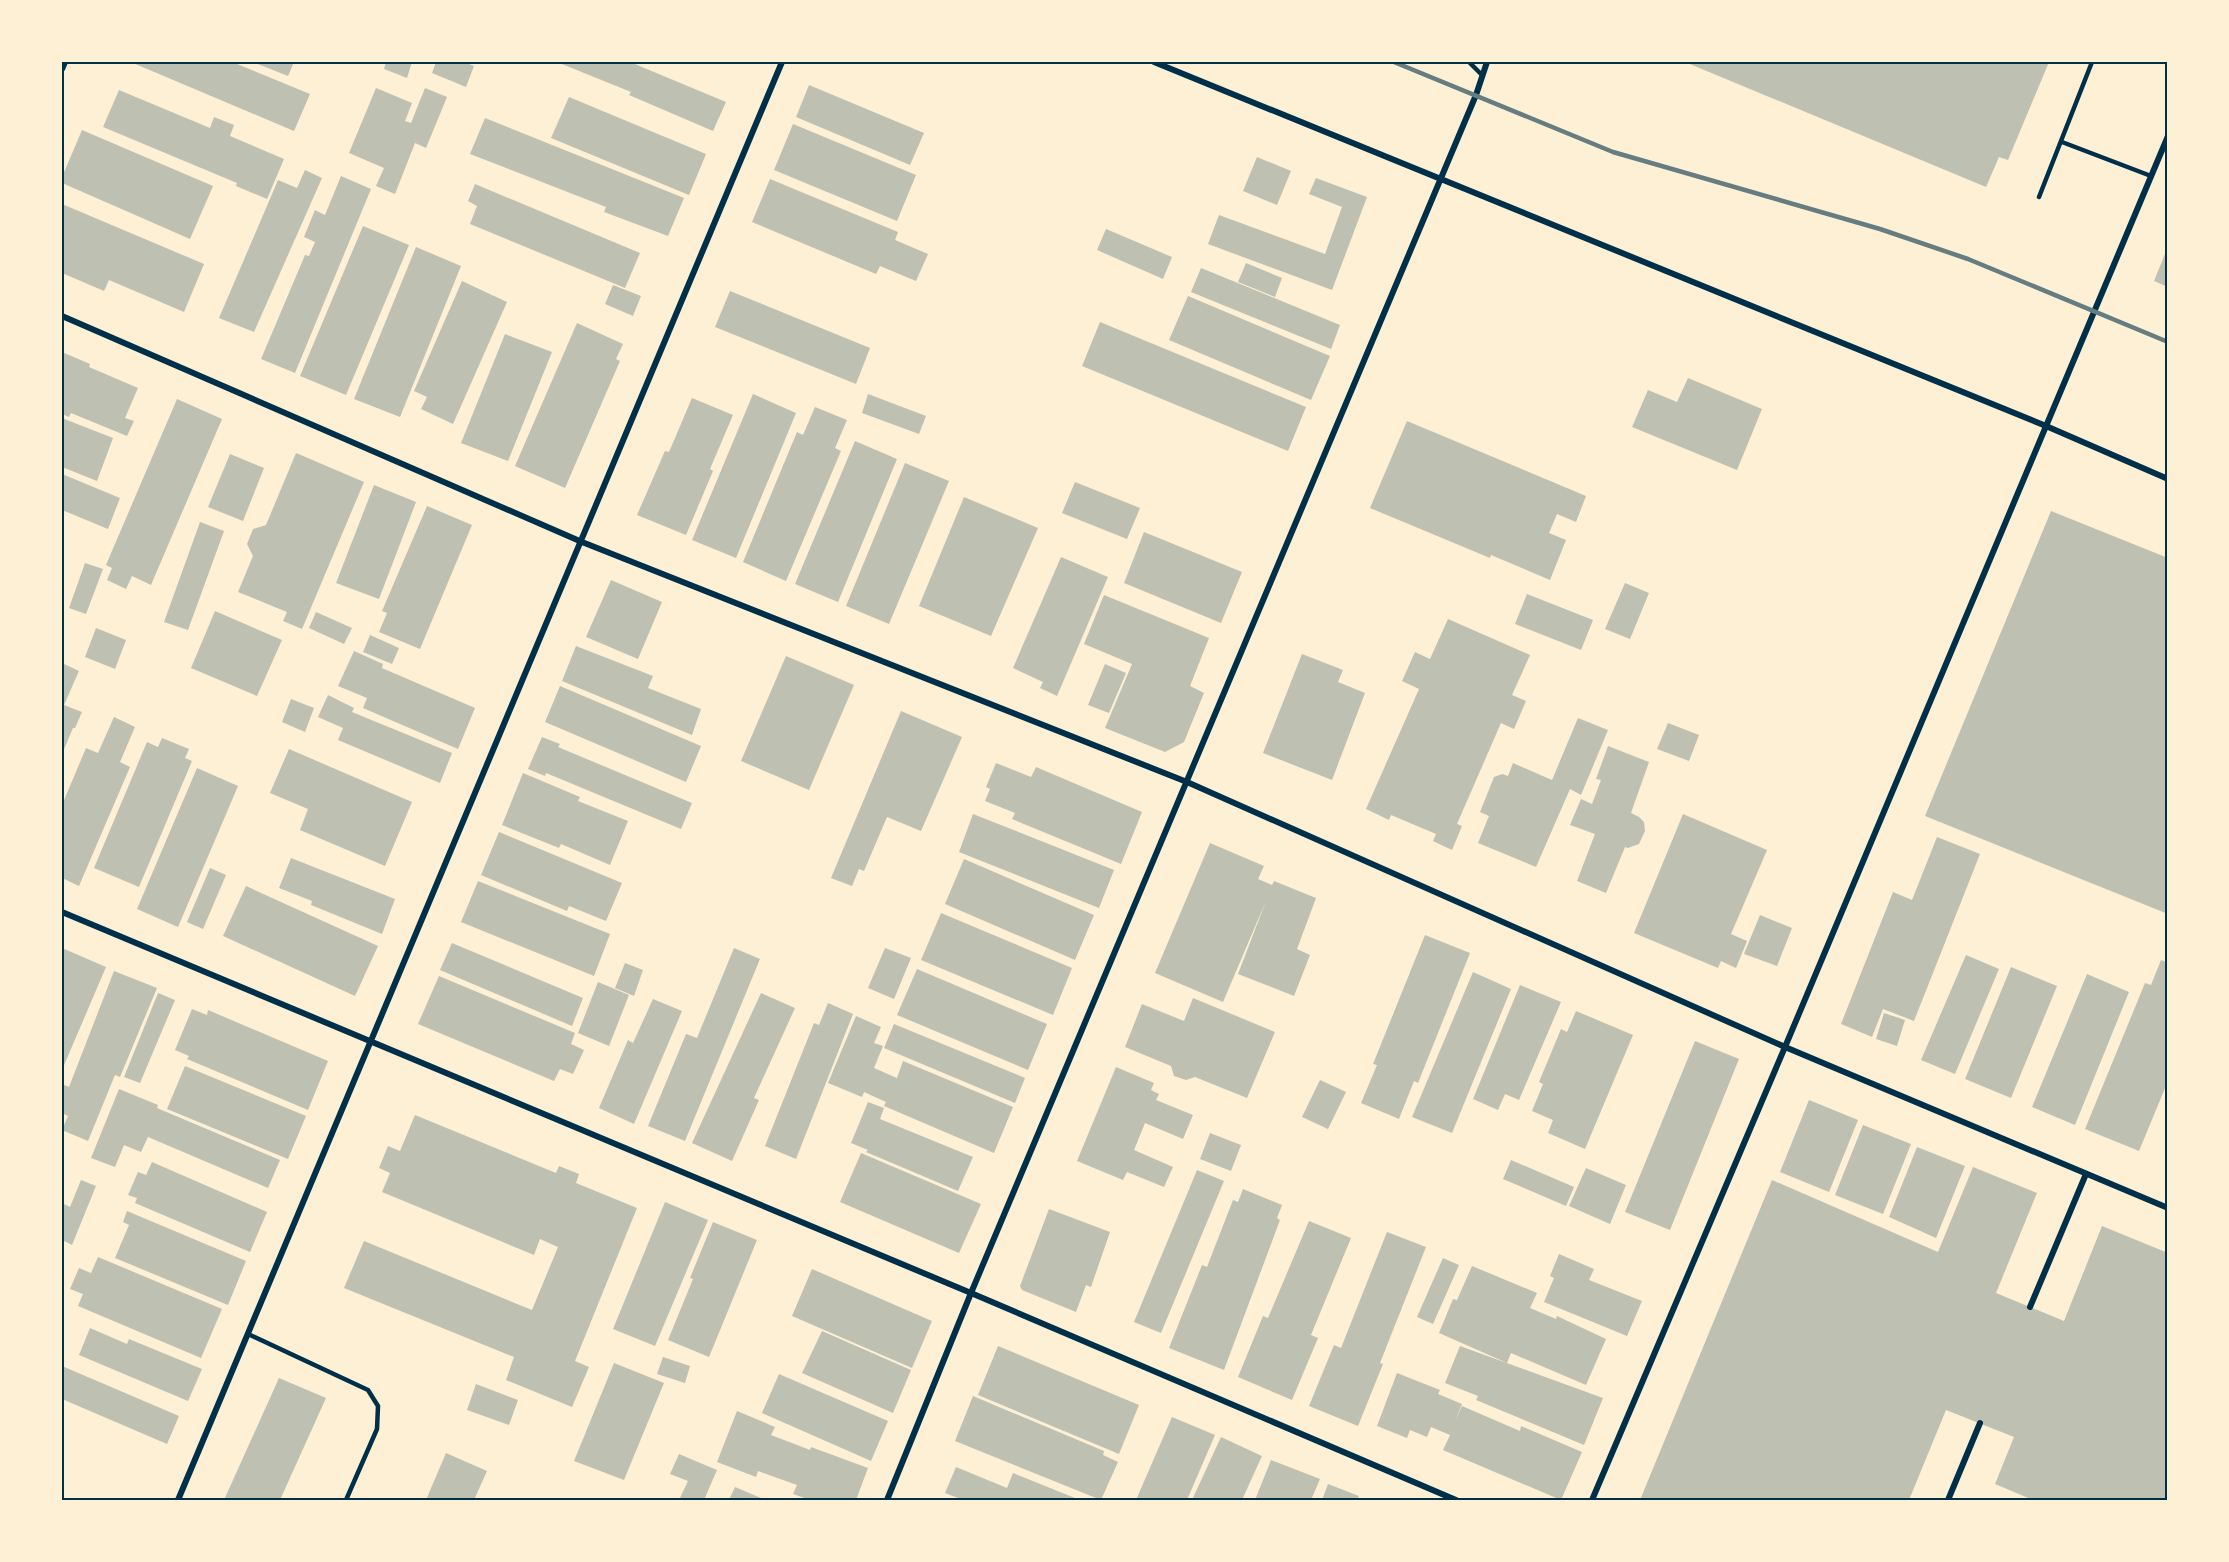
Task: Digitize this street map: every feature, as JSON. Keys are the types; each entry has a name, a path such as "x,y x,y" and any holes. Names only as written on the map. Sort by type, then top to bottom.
{"street":[{"path":"62,69 65,62"},
{"path":"178,1500 782,62"},
{"path":"1154,62 2046,426 2168,479"},
{"path":"886,1500 1476,95 1481,74 1487,62"},
{"path":"1592,1500 2168,136"},
{"path":"62,316 582,542 1187,782 1785,1047 2168,1208"},
{"path":"62,912 971,1293 1456,1500"},
{"path":"2030,1307 2086,1174"},
{"path":"1948,1500 1980,1423"}],"lane":[{"path":"1469,62 1481,74"},
{"path":"2039,197 2092,62"},
{"path":"2062,142 2151,176"},
{"path":"248,1334 368,1390 378,1406 377,1429 346,1500"}],"building":[{"path":"133,62 232,62 310,94 294,131"},
{"path":"253,62 294,62 288,76"},
{"path":"386,62 412,62 407,78 384,69"},
{"path":"436,62 464,62 474,66 466,87 432,73"},
{"path":"557,62 630,62 726,102 713,131 629,95 631,92"},
{"path":"1685,62 2049,62 2008,160 1999,157 1986,187"},
{"path":"809,85 924,133 910,165 796,117"},
{"path":"376,88 412,103 405,121 411,123 425,88 447,97 426,148 415,143 395,194 376,186 384,168 349,153"},
{"path":"119,90 210,128 214,117 234,125 230,136 284,159 267,199 236,186 237,183 103,127"},
{"path":"569,97 706,154 689,195 551,138"},
{"path":"485,118 684,198 668,236 604,212 606,207 470,154"},
{"path":"793,124 916,175 897,221 774,170"},
{"path":"82,130 213,186 190,239 62,183 62,177"},
{"path":"1257,157 1291,171 1277,205 1243,191"},
{"path":"305,170 322,178 254,332 219,318 278,180 297,188"},
{"path":"341,176 371,189 295,373 261,359 305,255 309,256 315,242 304,237 315,210 325,215"},
{"path":"1316,178 1367,197 1332,290 1208,244 1219,215 1325,254 1342,207 1309,194"},
{"path":"770,179 898,232 895,240 928,254 916,281 880,266 876,274 752,222"},
{"path":"475,184 640,253 625,288 470,224 477,206 468,201"},
{"path":"62,204 204,264 184,312 109,280 104,291 62,273"},
{"path":"363,226 409,245 346,395 300,376"},
{"path":"1106,229 1172,257 1163,279 1097,250"},
{"path":"416,247 461,266 400,417 354,399"},
{"path":"2168,249 2168,287 2154,281"},
{"path":"1246,263 1282,278 1275,297 1238,282"},
{"path":"1201,268 1340,325 1331,349 1191,292"},
{"path":"462,281 507,302 453,424 421,409 427,397 414,391"},
{"path":"613,285 641,296 633,316 605,304"},
{"path":"730,291 870,348 856,384 715,327"},
{"path":"1188,296 1330,356 1311,400 1169,340"},
{"path":"1100,322 1306,407 1288,451 1082,366"},
{"path":"577,323 623,344 616,359 620,361 565,488 515,466"},
{"path":"505,334 552,352 508,461 461,443"},
{"path":"62,352 90,364 89,367 138,388 125,418 134,421 127,436 71,413 69,417 62,414"},
{"path":"1688,378 1762,409 1737,470 1632,427 1648,390 1677,402"},
{"path":"753,394 796,413 736,558 692,540"},
{"path":"868,394 926,416 919,434 862,413"},
{"path":"692,398 733,415 710,469 713,471 686,535 637,515 665,451 669,452"},
{"path":"177,399 222,419 151,585 132,576 126,589 107,580 112,568 106,565"},
{"path":"815,407 847,420 835,448 841,451 786,581 743,562 797,432 803,435"},
{"path":"62,418 113,438 97,481 62,467"},
{"path":"1407,421 1586,496 1576,522 1557,514 1549,533 1566,540 1550,580 1491,555 1490,558 1370,508"},
{"path":"855,441 897,459 838,602 795,584"},
{"path":"296,453 364,482 302,629 283,621 287,612 238,592 253,556 247,544 253,529 266,525"},
{"path":"230,454 264,468 243,521 208,507"},
{"path":"905,463 949,481 889,624 846,606"},
{"path":"62,474 120,498 108,529 62,510"},
{"path":"1075,482 1140,508 1127,539 1062,513"},
{"path":"374,485 416,502 379,599 336,583"},
{"path":"964,497 1038,528 991,636 919,606"},
{"path":"427,506 472,525 420,649 379,632 387,613 382,611"},
{"path":"2051,511 2168,558 2168,914 1925,816"},
{"path":"200,522 224,531 188,630 164,622"},
{"path":"1144,532 1242,572 1221,623 1124,583"},
{"path":"1061,557 1108,577 1057,696 1040,688 1043,682 1013,668"},
{"path":"85,563 103,569 86,614 69,608"},
{"path":"611,580 662,602 638,659 586,637"},
{"path":"1625,583 1649,593 1630,639 1605,629"},
{"path":"1527,594 1593,620 1581,650 1515,624"},
{"path":"1104,595 1209,638 1190,686 1204,693 1184,742 1165,752 1105,728 1132,664 1084,644"},
{"path":"215,611 282,640 257,696 191,668"},
{"path":"316,612 352,628 344,644 309,628"},
{"path":"1448,619 1530,655 1512,695 1526,701 1514,729 1501,723 1457,824 1462,826 1452,850 1433,841 1436,834 1391,815 1389,820 1366,809 1419,689 1402,681 1415,652 1430,659"},
{"path":"96,628 126,640 115,669 85,657"},
{"path":"370,635 399,648 392,664 363,652"},
{"path":"576,646 653,676 648,688 701,709 692,735 562,681"},
{"path":"354,651 383,664 382,668 475,708 458,749 363,708 367,698 338,686"},
{"path":"1302,654 1343,670 1338,682 1365,693 1332,780 1263,753"},
{"path":"786,656 854,685 809,790 741,761"},
{"path":"62,663 79,671 64,705 82,712 62,754"},
{"path":"1105,664 1126,673 1109,713 1088,705"},
{"path":"560,686 701,746 686,782 545,722"},
{"path":"328,695 354,708 352,712 452,753 440,783 338,740 343,728 318,717"},
{"path":"291,699 314,708 305,732 282,722"},
{"path":"901,711 962,737 921,831 887,817 864,871 859,869 852,886 831,878"},
{"path":"114,717 135,727 120,762 130,767 79,886 62,878 62,805 86,748 98,753"},
{"path":"1578,718 1608,730 1581,795 1570,789 1536,867 1478,843 1489,816 1480,812 1494,777 1502,774 1508,776 1513,763 1552,780"},
{"path":"1668,723 1699,735 1689,761 1657,749"},
{"path":"542,737 560,744 558,747 692,803 681,829 546,773 545,776 528,769"},
{"path":"162,738 189,749 185,758 192,761 139,887 94,868 147,742 158,747"},
{"path":"1608,746 1649,762 1631,813 1644,822 1645,831 1639,844 1625,847 1606,893 1577,881 1595,834 1570,825 1581,799 1592,804 1601,780 1596,779"},
{"path":"289,749 412,802 385,866 300,830 308,809 270,793"},
{"path":"996,763 1031,777 1036,767 1142,812 1121,864 1012,819 1015,813 985,801 990,789 986,787"},
{"path":"197,768 238,786 178,927 137,909"},
{"path":"523,773 580,797 578,801 628,821 610,865 561,844 559,848 502,825"},
{"path":"973,814 1114,870 1099,908 959,852"},
{"path":"1683,814 1767,850 1731,934 1747,941 1736,968 1721,961 1718,968 1634,933"},
{"path":"499,832 622,883 606,921 569,906 567,911 481,875"},
{"path":"1937,837 1980,854 1914,1021 1883,1009 1872,1037 1841,1024 1893,892 1912,900"},
{"path":"1210,843 1264,866 1258,879 1272,885 1274,881 1316,898 1297,949 1310,955 1294,996 1238,974 1266,901 1223,1002 1155,973"},
{"path":"291,858 395,899 382,934 311,905 312,901 279,888"},
{"path":"964,859 1094,915 1075,960 945,904"},
{"path":"210,868 226,875 203,929 187,922"},
{"path":"478,881 610,934 594,976 461,922"},
{"path":"246,886 378,946 355,996 223,936"},
{"path":"941,913 1072,968 1053,1015 921,960"},
{"path":"1760,915 1792,928 1777,966 1744,954"},
{"path":"1425,935 1470,953 1418,1083 1414,1081 1399,1119 1361,1103 1377,1065 1373,1064"},
{"path":"452,943 583,998 572,1026 440,970"},
{"path":"62,948 106,967 62,1070"},
{"path":"734,948 760,959 685,1141 648,1126 686,1034 697,1038"},
{"path":"885,948 911,958 894,999 868,988"},
{"path":"1966,955 1999,969 1955,1074 1921,1060"},
{"path":"2167,958 2168,1081 2139,1151 2085,1129 2145,983 2151,985 2161,960 2166,962"},
{"path":"625,963 643,970 634,996 615,988"},
{"path":"2011,967 2057,986 2011,1098 1965,1079"},
{"path":"917,969 1047,1024 1028,1070 897,1015"},
{"path":"114,971 157,988 120,1077 115,1075 88,1141 62,1130 68,1116 62,1113 62,1084 69,1087"},
{"path":"1473,972 1511,989 1452,1133 1412,1117"},
{"path":"2087,974 2129,992 2075,1125 2032,1107"},
{"path":"439,976 575,1033 571,1044 584,1050 573,1074 560,1069 554,1081 418,1024"},
{"path":"598,982 629,995 609,1046 578,1033"},
{"path":"1520,985 1561,1002 1519,1100 1505,1094 1498,1110 1473,1099"},
{"path":"158,993 175,1000 140,1083 124,1077"},
{"path":"761,993 795,1008 754,1098 759,1100 732,1161 692,1143"},
{"path":"1193,998 1275,1032 1247,1098 1195,1077 1186,1080 1174,1076 1171,1066 1125,1047 1142,1004 1184,1021"},
{"path":"653,999 682,1011 634,1124 599,1108 628,1040 633,1043"},
{"path":"828,1003 853,1014 796,1159 765,1146 814,1023 819,1025"},
{"path":"192,1009 207,1015 208,1010 328,1061 308,1110 187,1059 189,1056 175,1050"},
{"path":"1576,1011 1633,1035 1585,1149 1548,1133 1553,1120 1532,1111 1543,1084 1539,1082 1561,1029 1567,1032"},
{"path":"1884,1013 1905,1020 1897,1046 1876,1039"},
{"path":"856,1016 881,1027 874,1043 883,1046 874,1068 897,1078 903,1061 1013,1107 994,1153 884,1106 886,1102 864,1092 862,1097 828,1083"},
{"path":"894,1024 1025,1078 1015,1103 884,1048"},
{"path":"1695,1041 1739,1059 1670,1230 1625,1212"},
{"path":"185,1066 306,1116 288,1159 167,1109"},
{"path":"1116,1067 1154,1083 1151,1090 1159,1094 1156,1100 1193,1115 1183,1139 1145,1123 1134,1150 1173,1167 1164,1187 1127,1172 1123,1180 1077,1161"},
{"path":"1320,1080 1346,1092 1328,1129 1302,1117"},
{"path":"119,1089 158,1105 157,1108 280,1160 268,1188 148,1137 141,1152 124,1145 115,1167 91,1158"},
{"path":"1809,1100 1858,1120 1829,1192 1780,1172"},
{"path":"868,1102 884,1108 880,1119 973,1157 958,1191 866,1152 868,1150 851,1143"},
{"path":"415,1115 556,1173 559,1166 579,1174 576,1183 637,1208 575,1361 589,1367 572,1407 506,1380 514,1357 344,1288 364,1241 532,1310 558,1247 540,1239 534,1255 382,1192 390,1173 379,1168 388,1146 400,1151"},
{"path":"1863,1125 1911,1144 1883,1214 1835,1195"},
{"path":"1210,1133 1241,1145 1231,1171 1200,1159"},
{"path":"1917,1147 1965,1166 1936,1238 1889,1217"},
{"path":"861,1153 981,1204 959,1253 840,1202"},
{"path":"1511,1160 1574,1187 1566,1206 1503,1179"},
{"path":"152,1162 267,1212 250,1252 135,1203 137,1198 128,1195 138,1172 146,1175"},
{"path":"1973,1167 2037,1193 1996,1293 2064,1321 2102,1226 2168,1253 2168,1500 2033,1500 1995,1484 2014,1437 1946,1410 1909,1500 1640,1500 1772,1180 1938,1252"},
{"path":"1586,1168 1626,1185 1610,1224 1569,1206"},
{"path":"1197,1170 1224,1181 1161,1333 1134,1322"},
{"path":"81,1180 96,1186 72,1245 62,1240 64,1224 62,1223 62,1203 70,1207"},
{"path":"1243,1189 1282,1205 1277,1218 1280,1220 1224,1370 1169,1348 1202,1265 1207,1267 1233,1200 1238,1202"},
{"path":"665,1202 708,1220 655,1346 613,1329"},
{"path":"1049,1209 1110,1232 1091,1287 1086,1285 1076,1312 1022,1290 1020,1286"},
{"path":"127,1211 246,1261 228,1305 115,1258 129,1225 123,1222"},
{"path":"1309,1221 1351,1238 1311,1335 1318,1338 1292,1400 1238,1377 1263,1316 1268,1318"},
{"path":"713,1222 757,1240 709,1357 668,1340"},
{"path":"1387,1232 1426,1247 1380,1363 1383,1364 1358,1426 1309,1406 1334,1345 1341,1348"},
{"path":"1559,1254 1594,1269 1589,1280 1642,1301 1627,1336 1544,1302 1554,1278 1550,1276"},
{"path":"98,1257 222,1309 201,1358 78,1306 83,1294 70,1289 79,1268 91,1273"},
{"path":"1443,1258 1459,1265 1433,1324 1417,1317"},
{"path":"1472,1266 1537,1293 1530,1308 1556,1319 1557,1316 1606,1339 1586,1385 1511,1353 1507,1363 1439,1333 1453,1299 1457,1300"},
{"path":"812,1269 932,1321 912,1368 792,1316"},
{"path":"90,1328 127,1344 129,1339 202,1369 188,1401 79,1355"},
{"path":"822,1331 911,1370 893,1413 802,1373"},
{"path":"998,1346 1139,1405 1119,1454 978,1395"},
{"path":"1460,1346 1603,1398 1584,1445 1476,1400 1478,1396 1445,1383"},
{"path":"663,1357 690,1366 685,1383 657,1374"},
{"path":"614,1363 664,1383 624,1480 574,1461"},
{"path":"62,1366 179,1416 167,1444 62,1399"},
{"path":"1397,1373 1440,1390 1438,1394 1462,1404 1455,1421 1462,1406 1520,1431 1521,1426 1582,1452 1561,1500 1443,1450 1450,1435 1431,1427 1427,1437 1410,1430 1407,1438 1377,1426"},
{"path":"779,1374 888,1421 871,1461 762,1413"},
{"path":"279,1378 326,1398 280,1500 224,1500"},
{"path":"476,1384 518,1400 509,1425 467,1410"},
{"path":"973,1396 1104,1451 1103,1455 1118,1462 1101,1500 955,1441"},
{"path":"737,1411 775,1427 771,1435 868,1468 856,1500 810,1500 793,1494 797,1485 758,1471 756,1477 717,1462"},
{"path":"1172,1417 1215,1435 1187,1500 1136,1500"},
{"path":"1221,1437 1262,1456 1242,1500 1192,1500"},
{"path":"446,1453 487,1471 474,1500 426,1500"},
{"path":"679,1454 717,1470 704,1500 679,1500 688,1481 670,1474"},
{"path":"1271,1460 1320,1479 1311,1500 1255,1500"},
{"path":"956,1467 1007,1488 1013,1473 1080,1500 963,1500 945,1493"},
{"path":"1328,1484 1359,1496 1357,1500 1322,1500"},
{"path":"735,1487 766,1500 729,1500"}],"railway":[{"path":"1394,62 1613,152 1880,229 1968,259 2168,342"}]}
